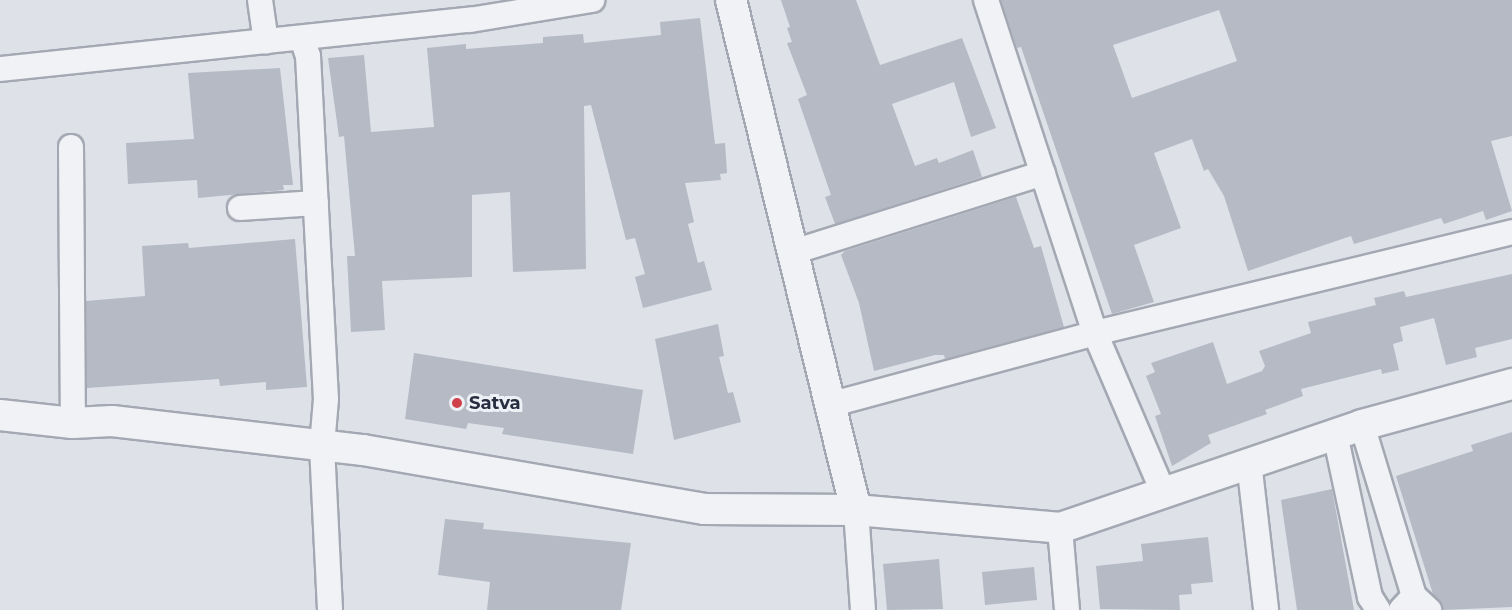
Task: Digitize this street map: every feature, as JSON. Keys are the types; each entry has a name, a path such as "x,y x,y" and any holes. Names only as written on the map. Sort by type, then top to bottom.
{"street":[{"path":"260,0 266,42"},
{"path":"0,69 470,20 592,0"},
{"path":"732,0 856,510 863,610"},
{"path":"986,0 1095,333 1163,492"},
{"path":"302,38 308,57 326,399 322,446 330,610"},
{"path":"71,147 73,423"},
{"path":"794,252 1043,173"},
{"path":"240,208 316,203"},
{"path":"829,405 1095,333 1512,232"},
{"path":"0,415 73,423 112,421 322,446 704,509 856,510 1060,528 1249,462 1349,430 1512,384"},
{"path":"1349,430 1383,493 1415,605"},
{"path":"1349,430 1349,500 1370,597 1378,610"},
{"path":"1249,462 1266,610"},
{"path":"1349,500 1383,493"},
{"path":"1060,528 1066,610"}],"building":[{"path":"781,0 856,0 880,65 962,38 996,128 971,137 954,82 892,104 915,166 937,158 939,163 973,150 982,177 835,224 825,197 831,195 798,99 807,95 787,43 792,42 787,28 790,27"},
{"path":"1001,0 1512,0 1512,136 1491,141 1512,211 1486,220 1483,211 1444,224 1441,218 1354,244 1351,236 1248,271 1224,196 1208,169 1204,171 1192,139 1154,153 1181,228 1134,245 1154,302 1112,314 1021,47 1017,48","holes":["1219,10 1237,61 1132,98 1113,45"]},
{"path":"700,18 715,144 725,143 727,173 720,174 721,180 685,183 694,222 688,224 698,263 704,261 712,290 643,308 635,277 645,274 635,238 626,240 591,105 584,106 586,269 513,272 510,192 472,195 472,277 382,281 385,330 351,332 347,256 355,256 344,136 339,137 328,58 364,55 371,132 434,127 427,48 466,44 466,49 543,43 543,37 583,34 584,43 661,35 660,22"},
{"path":"280,68 293,185 283,185 284,190 198,198 197,180 128,184 126,143 194,139 188,73"},
{"path":"1016,197 1034,248 1041,246 1064,327 945,359 944,355 935,355 874,371 859,303 841,255 845,251"},
{"path":"295,239 307,387 266,390 266,382 220,386 219,379 87,388 86,301 145,296 142,246 188,243 189,248"},
{"path":"1512,274 1512,339 1475,348 1477,357 1446,365 1434,318 1400,327 1403,341 1393,344 1399,370 1382,374 1381,369 1301,389 1303,396 1265,410 1267,414 1208,435 1211,443 1172,466 1155,416 1161,414 1146,376 1155,372 1151,363 1213,342 1227,384 1262,371 1265,366 1259,351 1311,333 1308,322 1376,305 1374,298 1404,291 1406,297"},
{"path":"718,324 724,356 719,357 728,393 733,392 741,422 674,440 655,339"},
{"name":"Satva","path":"414,353 643,390 633,454 502,434 504,428 468,423 466,429 405,419"},
{"path":"1512,432 1512,607 1443,610 1433,594 1396,476 1473,451 1471,445"},
{"path":"1332,489 1354,610 1297,610 1281,500"},
{"path":"445,519 484,523 483,529 631,543 621,610 487,610 490,582 438,575"},
{"path":"1208,537 1213,582 1191,584 1192,594 1179,595 1180,610 1100,609 1096,566 1143,561 1141,544"},
{"path":"939,559 943,609 887,610 883,564"},
{"path":"1034,567 1037,600 985,605 982,572"}],"place":[{"name":"Satva","path":"457,403"}]}
